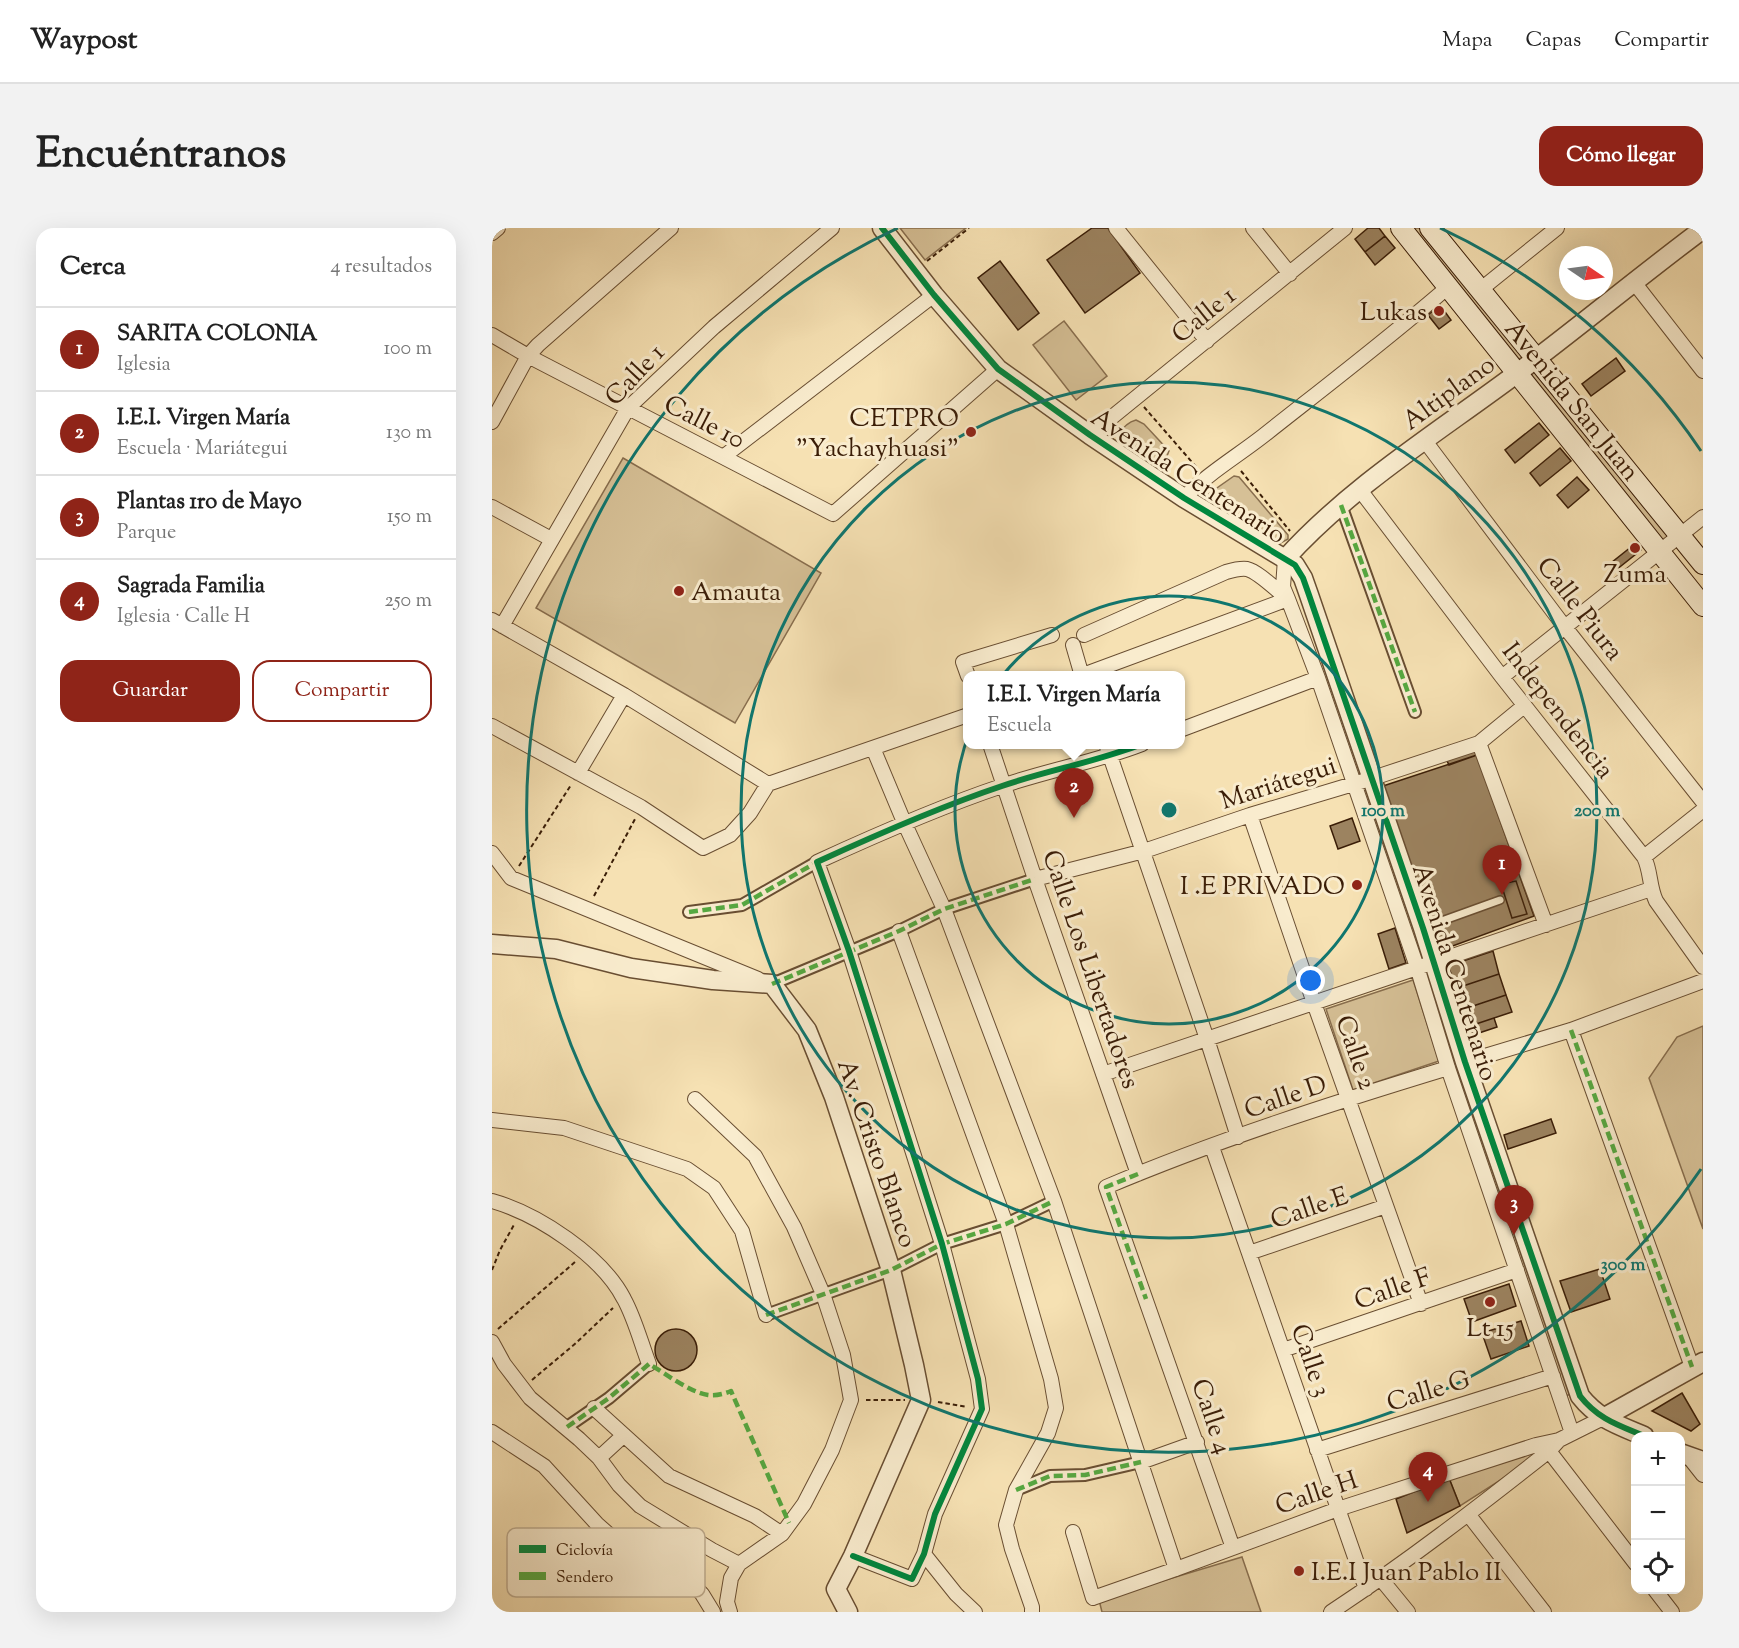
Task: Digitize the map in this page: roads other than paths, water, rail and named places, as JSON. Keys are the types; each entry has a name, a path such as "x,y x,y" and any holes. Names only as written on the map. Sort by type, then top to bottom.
{"main road":[{"name":"Avenida San Juan","path":"1401,228 1703,606"},
{"name":"Avenida San Juan","path":"1430,228 1703,564"}],"street":[{"path":"492,233 498,228"},
{"path":"492,422 528,356 671,228"},
{"name":"Calle 1","path":"497,623 551,539 628,408 714,327 832,228"},
{"name":"Avenida Centenario","path":"882,228 934,295 998,369 1090,435 1184,498 1295,565 1303,578 1362,781 1425,965 1517,1270 1572,1433"},
{"path":"1116,228 1207,341"},
{"path":"1253,228 1290,274"},
{"name":"Calle 1","path":"1090,435 1346,228"},
{"path":"1480,290 1557,228"},
{"name":"Altiplano","path":"1285,559 1341,505 1360,490 1517,373 1703,229"},
{"path":"1633,281 1703,371"},
{"path":"1184,498 1205,477 1232,460 1360,361 1448,287"},
{"path":"723,457 934,295"},
{"name":"Calle 10","path":"492,335 528,356 834,514 998,369"},
{"name":"Calle Piura","path":"1425,441 1564,626 1703,802"},
{"name":"Independencia","path":"1360,490 1524,706 1644,857 1648,866 1651,889 1663,913 1703,967"},
{"path":"1341,505 1415,712"},
{"path":"492,507 551,539"},
{"path":"1502,677 1703,517"},
{"name":"Avenida Centenario","path":"1285,559 1283,587 1318,678 1423,928 1425,965"},
{"path":"1082,671 1078,640 1226,572 1246,569 1255,573 1288,599"},
{"path":"1093,671 1288,599"},
{"path":"497,623 624,696 768,784"},
{"path":"965,669 1052,635"},
{"path":"1185,728 1318,678"},
{"path":"578,773 624,696"},
{"name":"Mariátegui","path":"1035,879 1143,852 1250,815 1479,743 1524,706"},
{"path":"492,726 641,807 703,848 730,835 750,813 768,784 963,717"},
{"path":"1479,743 1546,925"},
{"path":"873,748 944,909 1054,1201 1176,1569"},
{"name":"Calle Los Libertadores","path":"992,749 1138,1174"},
{"path":"689,912 742,905 816,862 904,822 1108,750 1207,1039 1238,1137"},
{"path":"1644,857 1703,810"},
{"name":"Calle 2","path":"1250,815 1421,1304"},
{"path":"492,853 511,878 772,984"},
{"path":"816,862 849,951 942,1244 978,1379 982,1409 935,1514 924,1554 912,1579 853,1556"},
{"path":"492,944 556,949 631,968 713,980 772,984 900,931 944,909 1035,879"},
{"path":"1103,1074 1651,889"},
{"path":"900,931 1006,1224 1051,1379 1056,1408 1048,1433 1016,1490 1006,1525 1032,1612"},
{"name":"Calle D","path":"1138,1174 1348,1099 1571,1030 1703,981"},
{"name":"Av. Cristo Blanco","path":"772,984 807,1030 834,1097 891,1270 921,1400 853,1556 836,1589 848,1612"},
{"path":"1331,1612 1381,1579 1468,1514 1549,1451 1559,1440 1698,1365 1571,1030"},
{"name":"Avenida Centenario","path":"1457,1065 1580,1396 1603,1418 1633,1432"},
{"path":"695,1099 755,1156 794,1227 824,1294 843,1355 851,1400 832,1450 804,1504 782,1534 739,1564 731,1578 727,1602 730,1612"},
{"path":"492,1120 564,1128 687,1169 714,1188 742,1231 766,1315 891,1270 942,1244 1006,1224 1054,1201"},
{"name":"Calle 3","path":"1212,1147 1366,1589"},
{"name":"Calle 4","path":"1138,1174 1106,1187 1233,1548"},
{"path":"492,1201 543,1223 587,1253 624,1298 649,1364 609,1398 567,1427"},
{"name":"Calle E","path":"1249,1253 1386,1206"},
{"name":"Calle F","path":"1283,1350 1517,1270"},
{"path":"492,1342 504,1364 522,1388 544,1411 567,1427 599,1458 619,1485 640,1506 676,1528"},
{"name":"Calle G","path":"1317,1450 1553,1376"},
{"path":"594,1408 669,1476 755,1516 782,1534"},
{"path":"492,1432 544,1467 602,1528"},
{"path":"599,1458 624,1435"},
{"name":"Calle H","path":"1073,1532 1093,1598 1338,1509 1536,1445 1559,1440"},
{"path":"1016,1490 1050,1476 1086,1475 1141,1462 1197,1442"},
{"path":"1549,1451 1631,1559"},
{"path":"1690,1457 1703,1476"},
{"path":"1468,1514 1544,1612"},
{"path":"705,1546 739,1564"},
{"path":"924,1554 956,1594 975,1612"},
{"path":"1381,1579 1408,1612"},
{"path":"1658,1594 1672,1612"},
{"path":"704,1597 713,1612"}],"lane":[{"path":"1423,928 1500,900"}],"place":[{"name":"Lukas","path":"1439,311"},
{"name":"CETPRO \"Yachayhuasi\"","path":"971,432"},
{"name":"Zuma","path":"1635,548"},
{"name":"Amauta","path":"679,591"},
{"name":"I.E.I. Virgen María","path":"1074,818"},
{"name":"I .E PRIVADO","path":"1357,885"},
{"name":"SARITA COLONIA","path":"1502,895"},
{"name":"Plantas 1ro de Mayo","path":"1514,1235"},
{"name":"Lt 15","path":"1490,1302"},
{"name":"Sagrada Familia","path":"1428,1502"},
{"name":"I.E.I Juan Pablo II","path":"1299,1571"}]}
